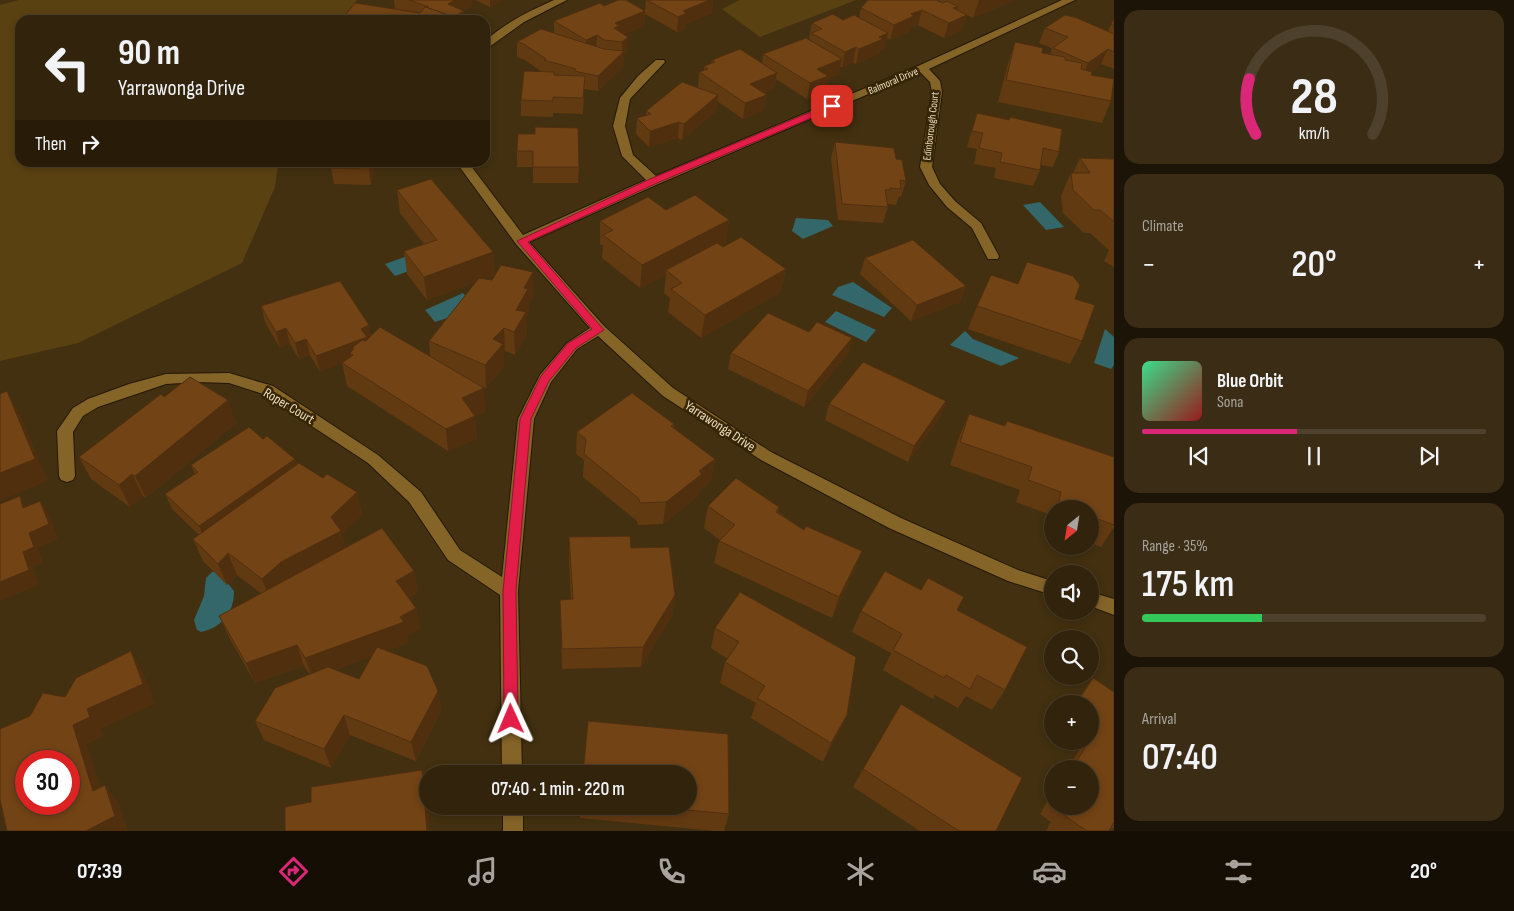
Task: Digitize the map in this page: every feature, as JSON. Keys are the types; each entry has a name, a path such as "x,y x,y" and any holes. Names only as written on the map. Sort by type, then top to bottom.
{"street":[{"path":"490,43 514,24 538,10 562,0"},
{"name":"Balmoral Drive","path":"522,241 654,181 922,68 1070,0"},
{"path":"654,181 628,156 619,126 625,98 642,78 660,62"},
{"name":"Edinborough Court","path":"922,68 935,81 937,92 926,167 935,185 952,204 977,226 993,256"},
{"name":"Yarrawonga Drive","path":"466,167 522,241 599,330 668,392 766,456 895,523 1014,576 1044,585"},
{"path":"512,765 509,591 526,419 544,379 572,346 599,330"},
{"name":"Roper Court","path":"67,476 65,431 78,412 134,388 166,378 230,378 268,390 373,459 415,497 454,555 509,591"},
{"path":"1099,602 1114,607"},
{"path":"513,815 513,831"}],"shaded area":[{"path":"19,0 357,0 346,15 15,15 15,167 278,167 275,187 242,263 78,343 0,361 0,5"},
{"path":"740,0 856,0 760,37 722,9"}],"water":[{"path":"1040,202 1064,227 1046,230 1023,205"},
{"path":"796,218 828,220 833,226 803,239 792,231"},
{"path":"424,250 434,262 395,276 385,264"},
{"path":"853,282 892,308 884,317 832,295 838,287"},
{"path":"463,293 470,302 453,316 435,322 425,310"},
{"path":"836,311 876,330 866,342 825,322"},
{"path":"1105,329 1114,337 1114,365 1111,369 1094,363"},
{"path":"965,331 973,339 1019,358 1001,366 950,345"},
{"path":"218,571 234,591 232,606 226,618 209,630 201,632 197,630 194,620 204,596 206,578 212,572"}],"building":[{"path":"409,0 455,0 448,4 464,11 456,15 446,15"},
{"path":"618,0 626,0 645,11 615,23 619,26 614,28 628,37 622,42 604,40 597,35 586,40 554,21 600,3 604,6"},
{"path":"647,0 710,0 683,11 687,13 678,17"},
{"path":"868,0 936,0 943,3 947,1 958,7 953,8 967,15 949,23 922,10 911,14 914,16 894,25 861,8"},
{"path":"355,3 420,13 425,7 446,14 445,15 345,15"},
{"path":"833,14 843,20 854,15 888,33 879,37 883,39 859,49 856,47 845,52 811,33 822,29 812,23"},
{"path":"1065,15 1077,18 1114,34 1114,52 1108,49 1088,63 1053,48 1068,37 1045,28"},
{"path":"541,29 604,49 624,51 598,76 574,71 576,69 544,60 546,59 524,44 517,42"},
{"path":"806,38 842,59 817,69 828,76 810,83 763,54"},
{"path":"1015,42 1043,48 1042,53 1065,57 1065,60 1082,63 1081,69 1092,72 1091,75 1114,79 1111,101 1006,80"},
{"path":"740,49 777,73 750,84 767,95 745,103 699,72 708,69 704,66 715,62 712,60"},
{"path":"524,71 554,72 554,75 585,76 583,98 553,97 553,101 521,100"},
{"path":"682,82 718,95 684,124 679,122 650,131 637,118 651,114 646,111"},
{"path":"977,113 1009,120 1010,117 1062,129 1059,152 1043,148 1040,170 1000,162 1002,153 979,148 983,133 972,131"},
{"path":"535,127 578,128 579,167 533,167 533,151 517,151 518,134 535,134"},
{"path":"835,142 894,148 896,159 902,160 906,181 900,180 901,189 890,188 890,190 885,190 888,207 842,204"},
{"path":"1080,158 1114,159 1114,222 1100,210 1094,210 1073,190 1071,173 1090,173"},
{"path":"331,167 369,167 369,169"},
{"path":"431,179 493,252 424,277 404,251 437,240 397,190"},
{"path":"695,195 729,220 642,265 603,235 613,230 600,221 648,197 666,210"},
{"path":"741,237 786,269 705,315 671,289 682,283 666,270 717,243 723,247"},
{"path":"913,240 966,286 917,305 865,258"},
{"path":"1027,262 1073,276 1080,285 1075,299 1095,305 1082,341 977,306 991,275 1018,284"},
{"path":"501,265 533,272 524,288 528,289 516,310 526,312 514,332 504,328 493,339 503,344 485,365 429,341 479,278 492,280"},
{"path":"340,281 369,325 361,329 367,337 316,356 306,339 295,343 286,328 276,332 261,306"},
{"path":"768,313 809,332 817,322 852,338 808,391 731,353"},
{"path":"380,327 484,388 462,398 475,416 446,429 342,363 353,355 350,353 354,349 352,348 362,340 366,341"},
{"path":"863,362 946,401 914,446 829,404"},
{"path":"190,377 228,400 135,476 132,474 119,485 79,457 161,394 164,397"},
{"path":"7,391 35,459 0,473 0,394"},
{"path":"632,393 674,424 671,426 715,459 699,471 702,474 666,502 640,503 639,499 584,454 586,439 577,432"},
{"path":"969,414 1005,426 1007,421 1114,457 1114,525 1099,519 1099,500 1059,500 1061,492 1028,480 1032,467 960,442"},
{"path":"249,427 263,439 267,436 295,459 199,526 165,494 198,472 191,465"},
{"path":"299,463 323,478 327,474 357,492 331,517 341,531 281,562 262,579 228,553 218,564 193,539"},
{"path":"736,478 779,507 776,512 804,530 806,526 862,551 839,597 719,541 735,525 708,506"},
{"path":"20,496 23,508 40,501 49,524 29,533 34,547 23,552 29,570 0,582 0,504"},
{"path":"382,528 414,571 396,581 416,608 400,617 404,622 305,658 297,645 246,663 219,616"},
{"path":"630,536 631,548 669,547 675,595 643,647 562,649 560,600 573,599 569,537"},
{"path":"885,571 921,590 928,578 964,597 957,610 1027,647 1005,690 977,675 970,689 946,675 944,678 893,650 902,634 861,611"},
{"path":"740,592 856,657 847,715 831,743 757,698 765,686 725,662 739,642 715,628"},
{"path":"377,647 427,666 438,691 411,742 344,715 324,749 255,721 275,688 328,667 359,679"},
{"path":"131,651 143,684 87,709 90,717 73,725 93,791 105,785 115,816 86,831 7,831 0,800 0,729 30,716 43,693 65,697 76,678"},
{"path":"1099,682 1114,692 1114,822 1109,831 1087,831 1064,815 1099,815 1099,760 1077,760 1084,750 1099,750 1099,695 1082,695 1088,685 1099,685"},
{"path":"901,704 1022,778 996,831 959,831 863,769"},
{"path":"588,721 728,734 729,814 697,811 697,765 584,765"},
{"path":"419,770 419,815 426,815 427,831 285,831 285,807 311,802 311,787"}],"route":[{"path":"511,719 509,591 526,419 544,379 572,346 599,330 522,241 654,181 832,106"}]}
